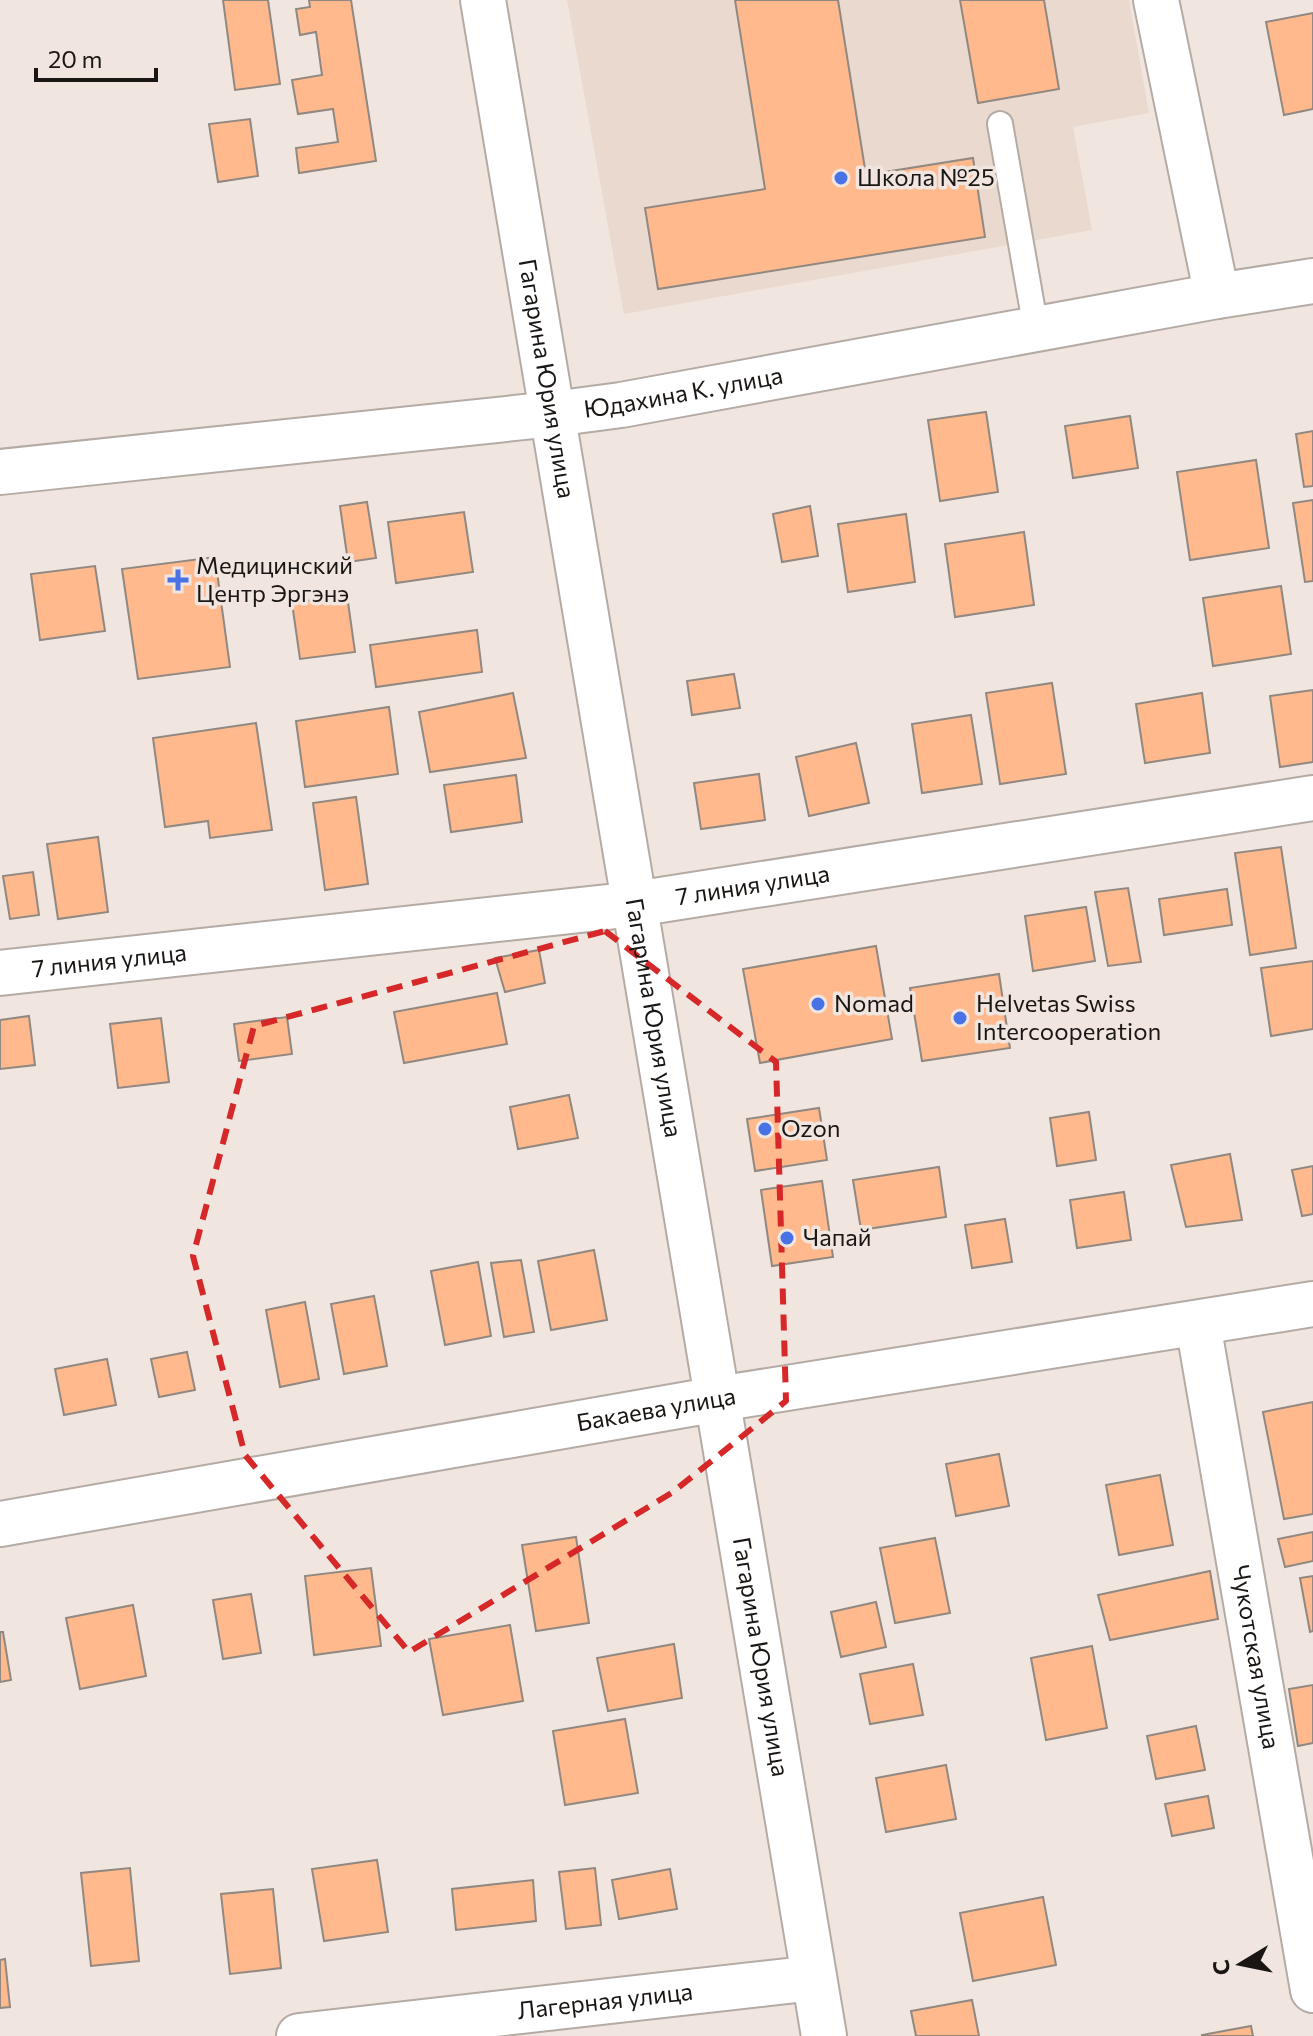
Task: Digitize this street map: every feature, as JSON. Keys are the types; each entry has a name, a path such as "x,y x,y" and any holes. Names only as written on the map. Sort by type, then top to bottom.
{"street":[{"name":"Гагарина Юрия улица","path":"483,0 824,2036"},
{"path":"1156,0 1217,296"},
{"name":"Юдахина К. улица","path":"0,472 621,405 1313,281"},
{"name":"7 линия улица","path":"0,973 635,904 1313,798"},
{"name":"Бакаева улица","path":"0,1524 718,1399 1313,1304"},
{"name":"Чукотская улица","path":"1198,1324 1313,1990"},
{"name":"Лагерная улица","path":"299,2036 814,1978"}],"lane":[{"path":"1000,124 1036,329"}],"highlighted area":[{"path":"605,931 776,1062 786,1401 673,1492 409,1652 245,1455 193,1256 254,1026"}],"shaded area":[{"name":"Школа №25","path":"567,0 1129,0 1149,113 1073,127 1092,230 624,314"}],"building":[{"path":"223,0 268,0 280,84 235,90"},
{"path":"309,0 351,0 376,161 299,173 296,148 338,142 333,109 298,114 292,80 322,75 316,32 300,35 296,9 310,7"},
{"path":"735,0 838,0 866,175 973,158 985,237 658,289 645,208 765,189"},
{"path":"960,0 1044,0 1059,89 978,103"},
{"path":"1313,13 1313,109 1284,115 1266,22"},
{"path":"250,119 258,176 218,182 209,124"},
{"path":"986,412 998,492 940,501 928,420"},
{"path":"1130,416 1138,468 1073,478 1065,426"},
{"path":"1313,431 1313,486 1304,487 1296,434"},
{"path":"1256,460 1269,548 1190,560 1177,472"},
{"path":"1313,500 1313,581 1305,582 1293,503"},
{"path":"367,502 376,558 348,562 340,506"},
{"path":"810,506 818,556 782,562 773,514"},
{"path":"464,512 473,572 396,583 388,522"},
{"path":"906,514 915,582 848,592 838,524"},
{"path":"1024,532 1034,605 955,617 945,544"},
{"path":"215,557 230,667 138,679 122,569"},
{"path":"95,566 105,631 40,640 31,574"},
{"path":"1281,586 1291,654 1213,666 1203,598"},
{"path":"347,595 355,652 300,659 292,603"},
{"path":"477,630 482,672 376,687 370,645"},
{"path":"734,674 740,708 692,715 687,681"},
{"path":"1052,683 1066,774 1000,784 986,693"},
{"path":"1313,690 1313,762 1280,767 1270,696"},
{"path":"513,693 526,758 430,772 419,712"},
{"path":"1202,693 1210,753 1145,763 1136,704"},
{"path":"389,707 398,774 305,787 296,721"},
{"path":"971,715 982,784 922,793 912,724"},
{"path":"256,723 272,830 210,838 208,821 165,827 153,738"},
{"path":"856,743 869,803 809,816 796,757"},
{"path":"759,774 765,820 701,829 694,783"},
{"path":"516,775 522,822 451,832 444,785"},
{"path":"356,797 368,884 325,890 313,803"},
{"path":"98,837 108,912 58,919 47,844"},
{"path":"1281,847 1296,948 1250,955 1235,853"},
{"path":"33,872 39,915 10,919 3,876"},
{"path":"1128,888 1141,962 1108,966 1095,892"},
{"path":"1227,889 1232,925 1164,935 1159,899"},
{"path":"1086,907 1095,961 1033,971 1025,916"},
{"name":"Nomad","path":"876,946 892,1039 760,1063 743,969"},
{"path":"539,950 545,983 505,992 495,958"},
{"path":"1313,961 1313,1029 1271,1036 1261,968"},
{"name":"Helvetas Swiss Intercooperation","path":"999,974 1010,1048 922,1061 910,988"},
{"path":"497,993 507,1044 404,1063 394,1012"},
{"path":"29,1016 35,1065 0,1069 0,1020"},
{"path":"287,1017 292,1054 239,1061 234,1024"},
{"path":"161,1018 169,1082 118,1088 110,1024"},
{"path":"569,1095 578,1138 518,1149 510,1107"},
{"path":"819,1108 827,1160 755,1171 747,1119"},
{"path":"1089,1112 1096,1160 1057,1166 1050,1118"},
{"path":"1230,1154 1242,1220 1186,1227 1171,1165"},
{"path":"1313,1166 1313,1214 1302,1216 1292,1170"},
{"path":"939,1167 946,1217 861,1230 853,1180"},
{"path":"822,1181 833,1257 772,1266 761,1190"},
{"path":"1124,1192 1131,1240 1077,1248 1070,1200"},
{"path":"1005,1219 1012,1262 972,1268 965,1225"},
{"path":"594,1250 607,1320 551,1330 538,1261"},
{"path":"521,1260 534,1332 504,1337 491,1263"},
{"path":"478,1262 491,1336 445,1345 431,1271"},
{"path":"374,1296 387,1366 344,1374 331,1304"},
{"path":"305,1302 319,1379 280,1387 266,1310"},
{"path":"187,1352 195,1390 159,1397 151,1359"},
{"path":"107,1359 116,1405 64,1415 55,1369"},
{"path":"1313,1402 1313,1514 1284,1519 1263,1412"},
{"path":"999,1454 1009,1506 956,1516 946,1464"},
{"path":"1160,1475 1173,1545 1119,1555 1106,1485"},
{"path":"1313,1532 1313,1561 1285,1567 1278,1539"},
{"path":"576,1537 589,1623 536,1631 522,1545"},
{"path":"935,1538 950,1613 895,1623 880,1548"},
{"path":"371,1568 381,1646 314,1655 305,1576"},
{"path":"1210,1571 1218,1619 1110,1640 1098,1595"},
{"path":"1313,1576 1313,1631 1310,1632 1300,1578"},
{"path":"251,1594 261,1653 223,1659 213,1600"},
{"path":"876,1602 886,1647 841,1657 831,1612"},
{"path":"133,1605 146,1676 80,1689 66,1618"},
{"path":"510,1625 523,1701 443,1715 429,1639"},
{"path":"0,1632 3,1632 11,1680 0,1682"},
{"path":"674,1644 682,1698 608,1711 597,1658"},
{"path":"1092,1646 1107,1728 1046,1740 1031,1658"},
{"path":"913,1664 923,1715 870,1724 860,1674"},
{"path":"1313,1685 1313,1743 1298,1746 1289,1689"},
{"path":"625,1719 638,1793 565,1805 553,1731"},
{"path":"1196,1726 1205,1770 1156,1779 1147,1736"},
{"path":"946,1765 956,1819 886,1832 876,1778"},
{"path":"1208,1796 1214,1828 1172,1836 1165,1804"},
{"path":"377,1860 388,1932 324,1941 312,1869"},
{"path":"130,1868 139,1961 91,1966 81,1873"},
{"path":"595,1868 601,1925 566,1929 559,1872"},
{"path":"670,1869 677,1909 619,1919 612,1880"},
{"path":"533,1880 536,1921 456,1930 452,1889"},
{"path":"273,1889 281,1968 230,1974 221,1894"},
{"path":"1043,1897 1056,1965 973,1981 960,1913"},
{"path":"5,1959 10,2007 0,2008 0,1960"},
{"path":"972,2000 979,2036 916,2036 911,2011"},
{"path":"1251,2026 1253,2036 1202,2036 1202,2035"}],"place":[{"name":"Школа №25","path":"841,178"},
{"name":"Медицинский Центр Эргэнэ","path":"178,580"},
{"name":"Nomad","path":"818,1004"},
{"name":"Helvetas Swiss Intercooperation","path":"960,1018"},
{"name":"Ozon","path":"765,1129"},
{"name":"Чапай","path":"787,1238"}]}
